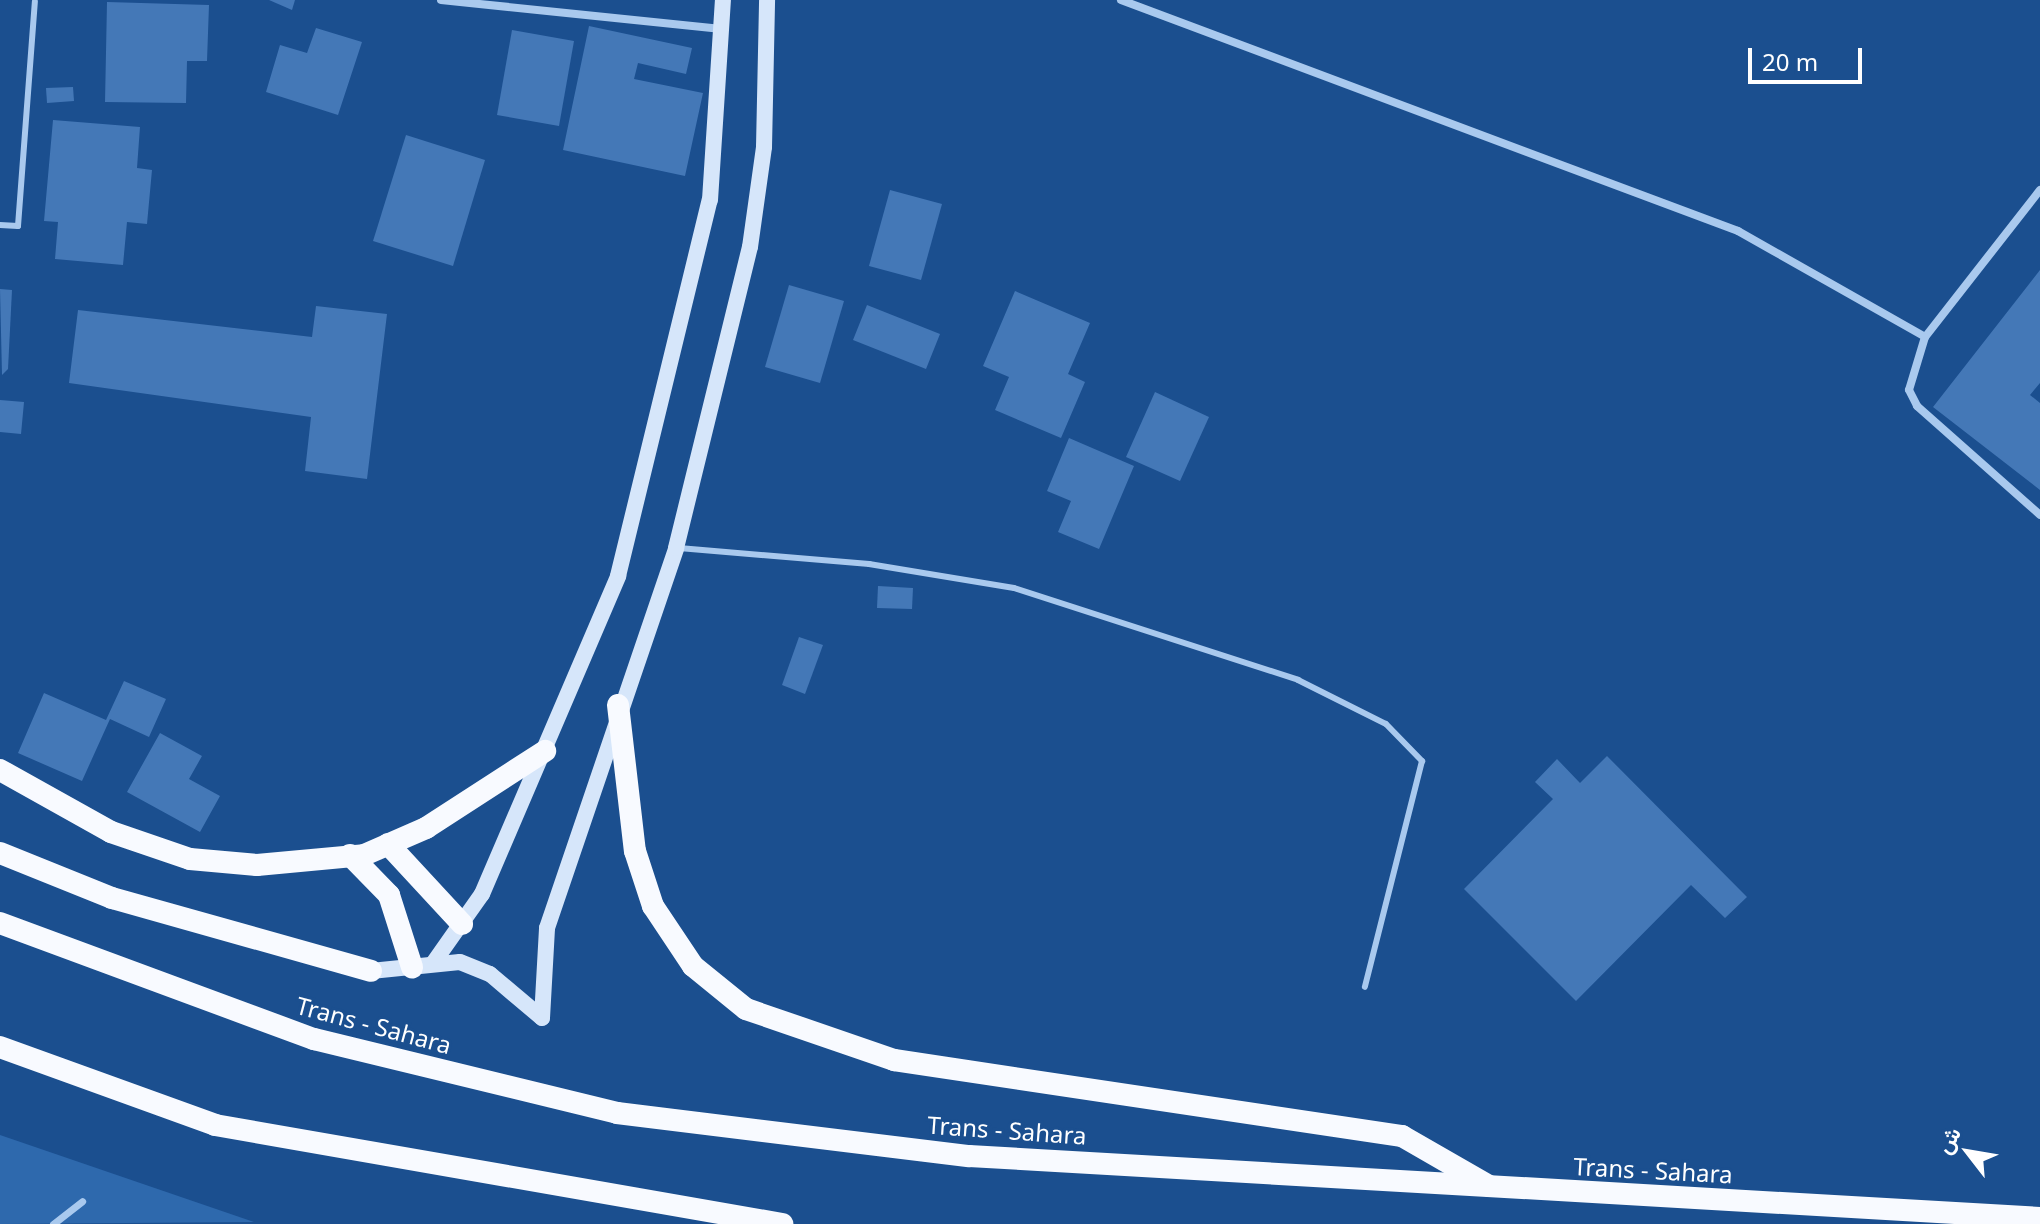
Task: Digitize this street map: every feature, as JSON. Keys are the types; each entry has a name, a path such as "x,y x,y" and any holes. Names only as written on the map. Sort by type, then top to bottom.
{"highway":[{"path":"618,705 635,851 653,906 693,966 746,1009 894,1060 1402,1136 1489,1186"},
{"path":"0,770 111,832 190,859 257,865 350,855 388,844 426,828 545,751"},
{"path":"388,844 462,924"},
{"path":"0,853 112,898 371,971"},
{"path":"350,855 389,895 423,964"},
{"name":"Trans - Sahara","path":"0,923 314,1039 617,1113 969,1156 2040,1218"},
{"path":"0,1047 215,1125 782,1224"}],"main road":[{"path":"423,964 462,924 545,751 618,576 657,436 710,200 723,0"},
{"path":"371,971 423,964 478,967 542,1018 547,928 618,705 676,548 754,222 764,147 767,0"}],"street":[{"path":"441,0 722,29"},
{"path":"1121,0 1738,231 1925,337"},
{"path":"2040,190 1925,337 1909,390 1917,406 2040,515"},
{"path":"53,1224 82,1201"}],"lane":[{"path":"0,225 18,226 35,2"},
{"path":"676,548 869,564 1014,588 1298,680 1386,724 1422,761 1365,987"}],"shaded area":[{"path":"0,1135 254,1222 0,1224"}],"building":[{"path":"269,0 295,0 292,10"},
{"path":"107,2 209,5 207,61 187,61 186,103 105,102"},
{"path":"589,26 692,48 686,74 638,63 634,79 703,93 685,176 563,150"},
{"path":"316,28 362,42 338,115 266,92 280,45 307,53"},
{"path":"512,30 574,41 559,126 497,115"},
{"path":"73,87 74,101 47,103 46,88"},
{"path":"53,120 140,127 137,168 152,170 147,224 127,222 123,265 55,259 58,222 44,221"},
{"path":"406,135 485,160 453,266 373,241"},
{"path":"890,190 942,204 921,280 869,266"},
{"path":"2040,270 2040,383 2030,395 2040,403 2040,490 1933,407"},
{"path":"789,285 844,301 820,383 765,367"},
{"path":"0,289 12,290 8,369 2,375"},
{"path":"1015,291 1090,323 1068,374 1085,382 1061,438 995,410 1009,377 983,366"},
{"path":"867,305 940,334 926,369 853,340"},
{"path":"316,306 387,314 367,479 305,471 311,417 69,383 78,310 312,337"},
{"path":"1155,392 1209,417 1180,481 1126,457"},
{"path":"0,400 24,402 21,434 0,432"},
{"path":"1069,438 1134,466 1099,549 1058,532 1071,501 1047,491"},
{"path":"878,586 913,588 912,609 877,608"},
{"path":"799,637 823,645 805,694 782,685"},
{"path":"124,681 166,699 149,737 110,719 82,781 18,753 44,693 106,720"},
{"path":"160,733 202,756 189,779 220,796 200,832 127,792"},
{"path":"1607,756 1747,897 1725,918 1691,885 1576,1001 1464,889 1553,799 1535,782 1557,759 1580,783"}]}
